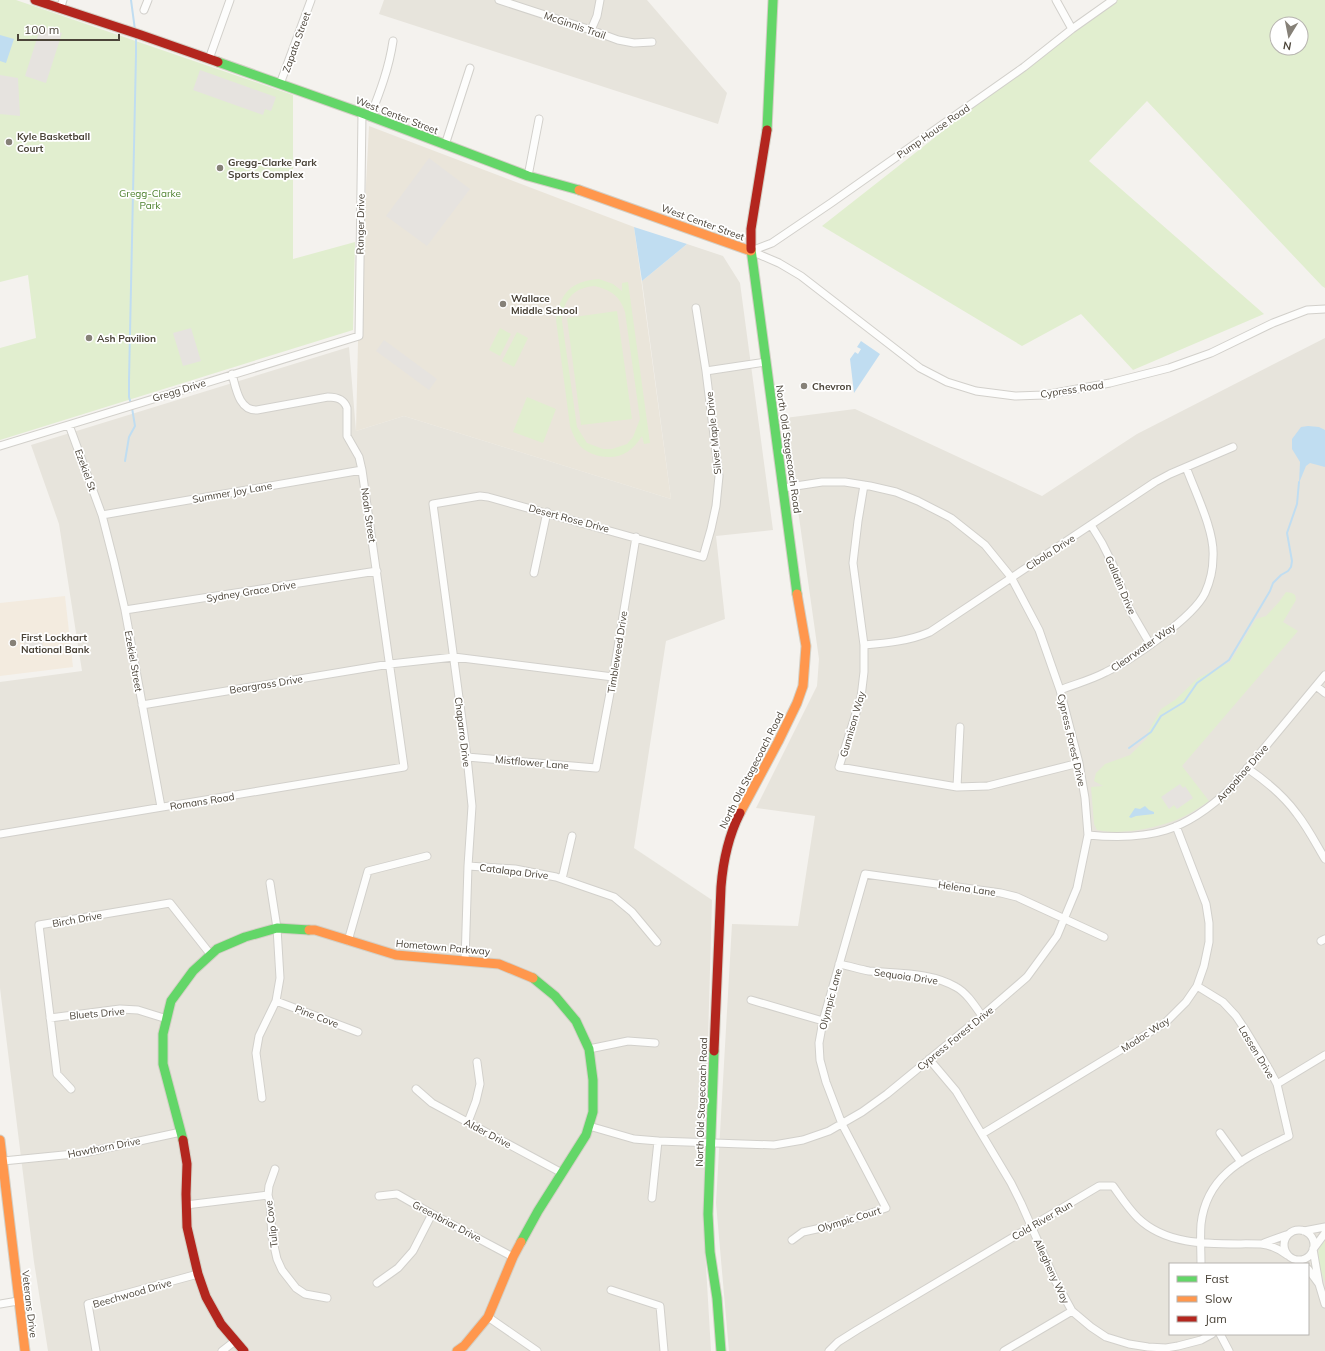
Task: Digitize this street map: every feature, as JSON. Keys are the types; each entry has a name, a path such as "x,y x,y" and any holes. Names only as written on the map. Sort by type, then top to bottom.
{"street":[{"name":"West Center Street","path":"35,0 61,4 130,31 366,115 528,176 585,192 751,251"},
{"path":"144,10 148,0"},
{"path":"209,59 230,0"},
{"name":"Zapata Street","path":"280,84 311,0"},
{"name":"McGinnis Trail","path":"499,0 618,40 634,43 652,42"},
{"path":"591,30 597,16 600,0"},
{"name":"North Old Stagecoach Road","path":"721,1351 717,1298 710,1252 708,1214 723,864 729,840 739,816 778,742 797,702 803,686 805,673 806,646 751,251 751,229 768,124 773,0"},
{"path":"1056,0 1072,29"},
{"name":"Pump House Road","path":"751,251 772,242 831,203 1024,67 1072,29 1111,1"},
{"path":"366,115 384,81 390,61 393,41"},
{"path":"445,145 470,68"},
{"name":"Ranger Drive","path":"359,336 366,115"},
{"path":"528,176 539,119"},
{"name":"Cypress Road","path":"751,251 801,276 920,368 947,382 976,390 1015,396 1044,395 1110,383 1152,373 1211,353 1273,323 1307,310 1325,309"},
{"name":"Silver Maple Drive","path":"696,308 706,371 719,476 716,506 703,557"},
{"name":"Gregg Drive","path":"0,446 359,336"},
{"path":"706,371 766,362"},
{"name":"Noah Street","path":"232,374 242,404 249,410 257,410 333,397 344,402 347,408 347,436 359,457 362,470 404,767"},
{"name":"Ezekiel St","path":"69,425 102,515"},
{"name":"Cibola Drive","path":"864,646 900,642 916,638 930,632 1155,482 1233,447"},
{"name":"Clearwater Way","path":"1060,690 1105,673 1123,663 1165,634 1190,612 1204,594 1211,576 1213,556 1211,539 1186,467"},
{"name":"Summer Joy Lane","path":"102,515 362,470"},
{"name":"Cypress Forest Drive","path":"589,1126 634,1139 774,1145 803,1140 829,1131 887,1094 1027,978 1057,936 1076,888 1088,835 1085,798 1079,763 1060,690 1039,630 1011,577 985,546 951,518 918,501 896,492 845,482 822,482 783,488"},
{"name":"Gunnison Way","path":"864,485 853,563 864,646 864,672 861,697 839,767 957,787 988,786 1079,763"},
{"name":"Desert Rose Drive","path":"432,504 480,496 488,497 547,512 703,557"},
{"name":"Chaparro Drive","path":"432,504 454,657 472,806 468,866 465,961"},
{"path":"534,573 547,512"},
{"name":"Ezekiel Street","path":"102,515 125,610 161,807"},
{"name":"Gallatin Drive","path":"1091,525 1113,565 1129,608 1150,644"},
{"name":"Timbleweed Drive","path":"596,768 636,537"},
{"name":"Sydney Grace Drive","path":"125,610 377,571"},
{"path":"454,657 613,676"},
{"name":"Beargrass Drive","path":"142,705 390,664 454,657"},
{"name":"Arapahoe Drive","path":"1088,835 1135,837 1155,834 1196,817 1214,804 1231,788 1325,675"},
{"path":"1316,686 1325,693"},
{"path":"957,787 960,727"},
{"name":"Mistflower Lane","path":"467,757 596,768"},
{"name":"Romans Road","path":"0,834 404,767"},
{"path":"1247,768 1282,796 1298,814 1325,859"},
{"name":"Modoc Way","path":"982,1134 1166,1023 1186,1002 1197,986 1204,966 1209,942 1209,923 1206,904 1176,826"},
{"path":"562,879 572,836"},
{"path":"348,941 368,871 427,856"},
{"name":"Catalapa Drive","path":"468,866 515,870 562,879 614,897 632,912 657,942"},
{"name":"Helena Lane","path":"865,874 1001,893 1017,897 1104,937"},
{"name":"Olympic Lane","path":"842,1124 826,1082 820,1060 820,1043 823,1021 865,874"},
{"path":"262,1098 256,1053 260,1036 276,1001 280,978 278,928 270,883"},
{"name":"Birch Drive","path":"71,1089 57,1074 39,925 170,903 211,955"},
{"name":"Hometown Parkway","path":"244,1351 217,1317 206,1297 198,1274 187,1227 187,1164 181,1132 163,1064 163,1034 171,1001 193,971 217,949 245,936 278,928 315,930 396,955 499,964 531,976 555,996 576,1021 589,1049 593,1080 593,1112 586,1135 538,1210 513,1256 488,1317 464,1346 457,1351"},
{"name":"Sequoia Drive","path":"839,964 868,971 929,977 943,980 957,988 982,1016"},
{"name":"Lassen Drive","path":"1197,986 1223,1002 1236,1016 1277,1084 1289,1136 1241,1162"},
{"path":"751,1000 823,1021"},
{"name":"Pine Cove","path":"276,1001 358,1032"},
{"name":"Bluets Drive","path":"50,1018 120,1009 138,1010 167,1019"},
{"path":"589,1049 628,1041 655,1043"},
{"path":"1277,1084 1325,1055"},
{"name":"Allegheny Way","path":"929,1059 956,1091 1011,1183 1055,1280 1072,1311 1106,1337 1135,1345 1166,1348 1201,1340 1210,1335"},
{"path":"468,1122 476,1101 480,1084 477,1062"},
{"name":"Alder Drive","path":"416,1089 432,1103 562,1172"},
{"name":"Olympic Court","path":"792,1240 803,1232 839,1224 886,1208 842,1124"},
{"name":"Hawthorn Drive","path":"3,1161 84,1153 181,1132"},
{"path":"1201,1263 1203,1214 1211,1191 1233,1167 1241,1162 1220,1133"},
{"name":"Veterans Drive","path":"0,1140 25,1351"},
{"path":"652,1198 658,1141"},
{"name":"Tulip Cove","path":"275,1169 269,1186 268,1195 270,1203 272,1237 277,1259 282,1270 296,1288 305,1294 327,1298"},
{"name":"Cold River Run","path":"829,1351 838,1342 857,1330 1099,1186 1113,1186 1139,1219 1151,1228 1163,1234 1201,1243 1261,1244 1273,1246 1287,1255"},
{"name":"Greenbriar Drive","path":"379,1196 397,1194 513,1256"},
{"path":"186,1205 268,1195"},
{"path":"377,1283 398,1268 413,1251 432,1214"},
{"path":"1301,1263 1287,1255 1283,1246 1286,1235 1296,1230 1325,1227"},
{"path":"1304,1230 1312,1237 1319,1284 1325,1304"},
{"path":"1295,1259 1305,1258 1310,1254 1325,1234"},
{"name":"Cold River Run","path":"1261,1244 1286,1235"},
{"path":"1309,1270 1319,1284"},
{"name":"Beechwood Drive","path":"96,1351 88,1304 198,1274"},
{"path":"611,1290 660,1306 664,1351"},
{"path":"0,1304 18,1301"},
{"path":"1004,1351 1072,1311"},
{"path":"488,1317 537,1351"},
{"path":"1221,1335 1229,1351"},
{"path":"222,1351 235,1341"}],"shaded area":[{"path":"384,0 647,0 727,93 718,124 379,14"},
{"path":"41,26 62,33 46,83 25,76"},
{"path":"200,70 276,97 271,111 265,109 263,115 193,90"},
{"path":"0,75 18,78 20,116 0,114"},
{"name":"Wallace Middle School","path":"369,126 634,227 671,499 404,416 356,431 358,341"},
{"path":"429,158 470,189 427,246 386,216"},
{"path":"687,244 723,256 740,283 773,530 716,536 725,619 666,641 634,848 712,900 703,1215 711,1351 48,1351 34,1262 0,988 0,682 82,671 59,524 31,445 349,347 356,431 404,416 671,499 642,281"},
{"path":"191,328 201,361 183,366 173,333"},
{"path":"1325,338 1325,1351 729,1351 716,1203 732,924 798,926 815,816 756,808 817,686 819,659 785,418 855,409 1042,496 1137,434"},
{"path":"384,340 437,379 429,390 376,351"},
{"path":"65,596 73,667 0,676 0,603"},
{"path":"42,633 43,649 25,651 23,635"},
{"path":"1180,784 1183,788 1185,786 1193,798 1177,809 1174,805 1169,809 1161,797"}],"green space":[{"name":"Gregg-Clarke Park","path":"0,0 16,0 293,95 293,259 355,242 353,330 0,440 0,348 36,338 28,275 0,282"},
{"path":"1110,0 1325,0 1325,288 1147,101 1089,161 1264,314 1133,370 1081,314 1022,346 822,226"},
{"path":"599,279 613,284 622,291 622,283 628,282 650,443 644,444 642,436 629,451 613,457 592,454 582,448 572,433 570,426 556,320 560,302 568,290 581,282","holes":["594,286 614,294 623,306 625,312 640,419 633,437 627,444 612,449 603,449 587,443 577,427 562,321 564,307 570,296 580,289 587,287"]},
{"path":"617,311 632,419 581,425 567,318"},
{"path":"500,328 511,334 500,356 489,350"},
{"path":"517,332 528,338 514,367 502,361"},
{"path":"527,397 556,409 543,443 513,432"},
{"path":"1286,592 1295,595 1296,600 1283,622 1298,631 1182,766 1209,801 1185,816 1154,827 1118,832 1097,830 1094,824 1091,787 1103,786 1094,781 1096,773 1105,764 1130,755 1147,738 1149,730 1161,709 1175,700 1198,678 1230,662 1256,619 1266,616"},
{"path":"1325,1239 1325,1282 1319,1265 1318,1255 1321,1244"}],"water":[{"path":"0,35 14,39 6,63 0,61"},
{"path":"634,227 687,244 642,281"},
{"path":"861,341 880,354 854,393 850,359 855,352 858,354 861,349 857,347"},
{"path":"1301,427 1319,427 1325,430 1325,467 1310,463 1306,466 1299,483 1300,462 1292,449 1292,439"},
{"path":"1145,806 1154,812 1154,814 1131,818 1129,817 1135,808 1140,809"}],"waterway":[{"path":"131,0 135,30"},
{"path":"131,404 129,397 129,380 136,37"},
{"path":"125,461 129,437 135,426 132,408"},
{"path":"1129,748 1151,732 1161,716 1184,702 1197,683 1229,660 1270,591 1273,583 1291,567 1292,561 1287,533 1297,504 1299,482"}],"traffic: fast":[{"path":"767,130 773,0"},
{"path":"218,62 362,113 528,176 579,190"},
{"path":"751,249 797,594"},
{"path":"183,1140 163,1064 163,1034 171,1001 193,971 217,949 245,937 277,928 309,930"},
{"path":"521,1242 538,1211 586,1135 593,1112 593,1080 589,1049 576,1021 555,996 533,978"},
{"path":"714,1051 708,1214 710,1252 717,1298 721,1351"}],"traffic: slow":[{"path":"579,190 751,251"},
{"path":"740,813 778,742 797,703 803,686 806,646 797,594"},
{"path":"309,930 315,930 396,955 499,964 533,978"},
{"path":"0,1140 25,1351"},
{"path":"457,1351 464,1346 488,1317 513,1257 521,1242"}],"traffic: jam":[{"path":"35,0 218,62"},
{"path":"751,249 751,229 767,130"},
{"path":"714,1051 722,877 729,840 740,813"},
{"path":"183,1140 187,1164 187,1227 198,1274 206,1297 221,1324 244,1351"}],"place":[{"name":"Kyle Basketball Court","path":"9,142"},
{"name":"Gregg-Clarke Park Sports Complex","path":"220,168"},
{"name":"Wallace Middle School","path":"503,304"},
{"name":"Ash Pavilion","path":"89,338"},
{"name":"Chevron","path":"804,386"},
{"name":"First Lockhart National Bank","path":"13,643"}]}
